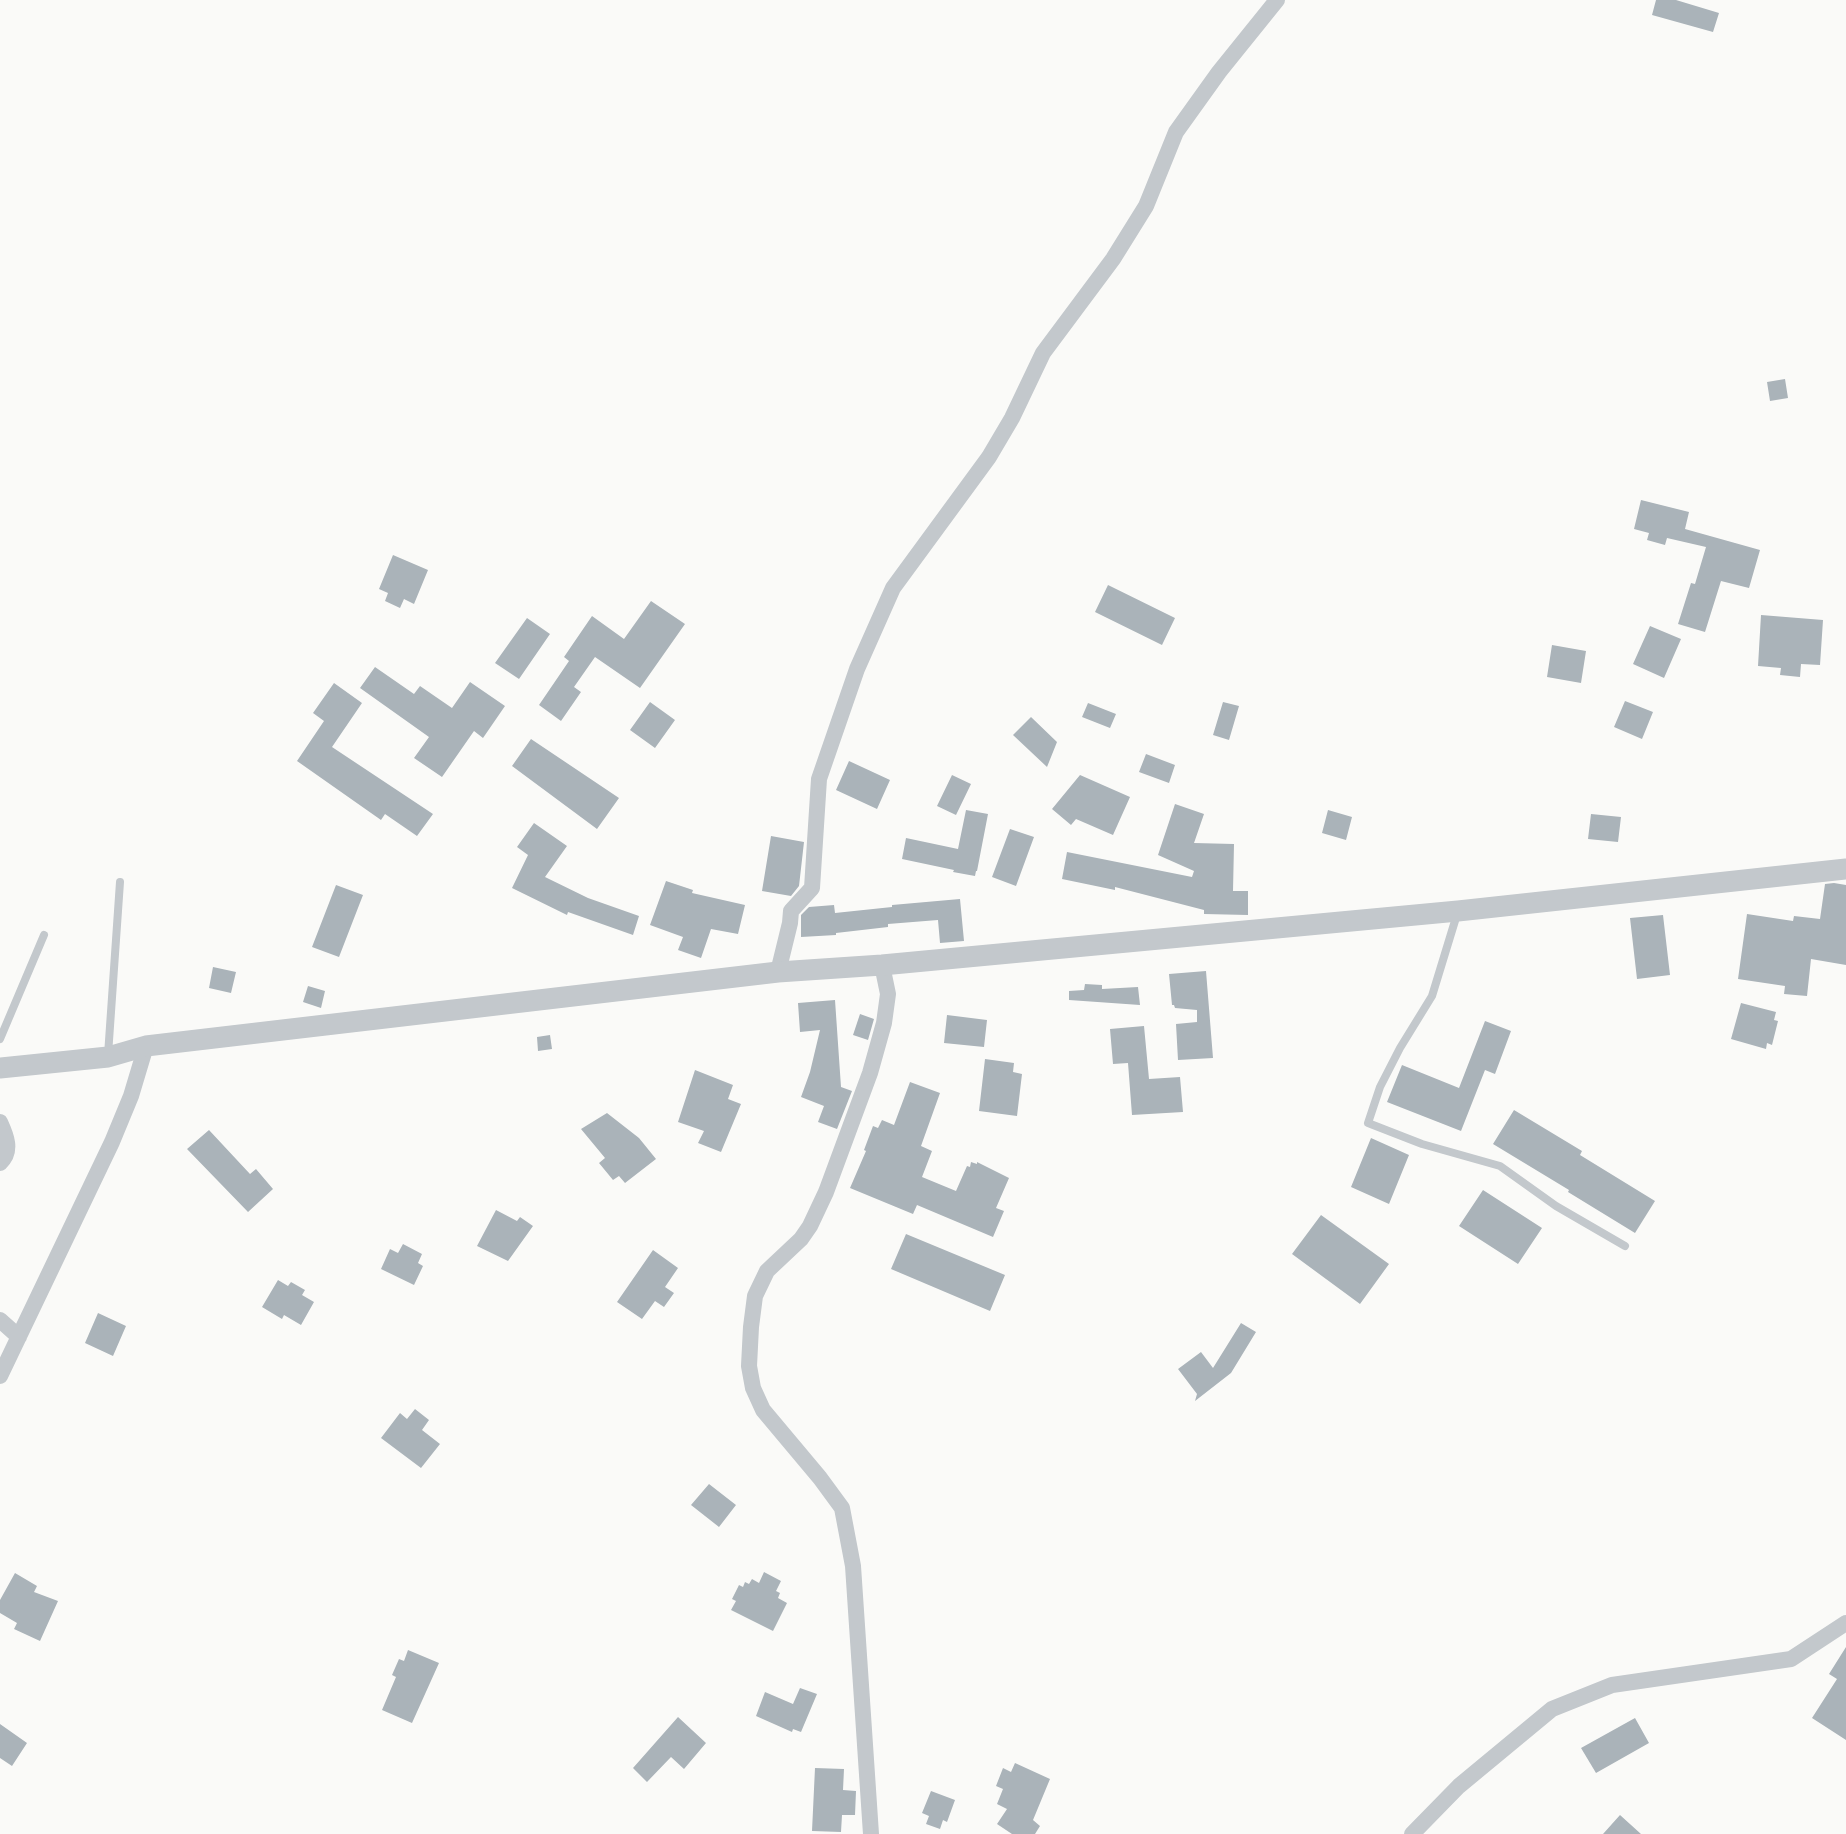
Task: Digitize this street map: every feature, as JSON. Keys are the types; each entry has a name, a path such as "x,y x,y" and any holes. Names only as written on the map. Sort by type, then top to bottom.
{"street":[{"path":"778,972 792,911 812,888 819,779 857,669 893,588 989,457 1012,418 1043,353 1113,259 1146,206 1176,132 1219,72 1277,0"},
{"path":"0,1068 108,1057 146,1046 778,972 882,965 1458,910 1846,869"},
{"path":"871,1834 853,1566 842,1508 763,1410 753,1388 749,1366 755,1296 766,1271 801,1239 810,1226 826,1192 870,1073 884,1023 888,994 882,965"},
{"path":"0,1376 112,1142 146,1046"},
{"path":"0,1122 6,1135 8,1150 0,1163"},
{"path":"0,1320 19,1337"},
{"path":"1412,1834 1459,1786 1552,1709 1612,1685 1791,1659 1846,1623"}],"lane":[{"path":"108,1057 120,882"},
{"path":"1458,910 1432,996 1400,1048 1380,1087 1368,1123 1422,1144 1500,1166 1556,1206 1624,1246"},
{"path":"0,1039 44,935"}],"building":[{"path":"1656,0 1676,0 1719,13 1713,32 1652,15"},
{"path":"1785,379 1788,398 1770,401 1767,382"},
{"path":"1641,500 1689,512 1685,529 1760,550 1749,588 1721,581 1705,632 1678,624 1691,583 1695,584 1706,547 1667,538 1665,545 1647,540 1649,533 1634,529"},
{"path":"393,555 428,570 414,604 404,599 400,608 385,601 388,593 379,589"},
{"path":"1108,585 1175,618 1162,645 1095,612"},
{"path":"651,601 685,624 640,688 595,657 574,687 581,692 561,721 539,705 569,661 564,657 592,616 624,639"},
{"path":"1761,615 1823,620 1820,665 1801,664 1800,677 1780,675 1781,668 1758,666"},
{"path":"527,618 550,634 519,679 495,663"},
{"path":"1650,626 1681,639 1664,678 1633,664"},
{"path":"1552,645 1586,651 1581,683 1547,677"},
{"path":"375,667 414,694 420,686 452,708 470,682 505,706 483,738 474,731 442,777 414,758 429,737 360,688"},
{"path":"334,683 362,703 332,747 433,814 417,836 385,814 381,820 297,761 324,721 313,713"},
{"path":"1625,701 1653,712 1642,739 1614,727"},
{"path":"650,702 675,720 655,748 630,730"},
{"path":"1223,702 1239,706 1229,740 1213,735"},
{"path":"1088,703 1116,714 1110,728 1082,717"},
{"path":"1031,717 1057,742 1047,767 1013,735"},
{"path":"531,739 619,798 597,829 512,766"},
{"path":"1146,754 1175,765 1169,783 1139,772"},
{"path":"849,761 890,780 877,809 836,790"},
{"path":"952,775 971,784 956,815 937,806"},
{"path":"1080,775 1130,797 1113,835 1076,819 1071,825 1052,809"},
{"path":"1175,804 1204,814 1194,843 1234,844 1233,891 1248,891 1248,915 1204,914 1204,910 1115,887 1115,890 1062,879 1067,852 1192,877 1194,871 1158,855"},
{"path":"966,810 988,814 975,876 902,859 906,838 958,849"},
{"path":"1328,810 1352,817 1346,840 1322,833"},
{"path":"1591,814 1621,817 1618,842 1588,839"},
{"path":"534,823 567,846 545,877 588,898 639,916 633,935 568,912 567,915 512,888 528,855 517,847"},
{"path":"1010,829 1034,837 1016,886 992,877"},
{"path":"771,836 804,842 799,886 791,896 762,891"},
{"path":"666,881 693,890 692,893 745,905 738,934 711,929 701,958 678,950 683,937 650,925"},
{"path":"1825,884 1846,885 1846,965 1811,959 1807,996 1784,994 1785,986 1738,979 1747,914 1793,921 1794,916 1820,919"},
{"path":"336,885 363,895 339,957 312,947"},
{"path":"960,899 964,941 940,943 938,920 888,924 888,927 836,933 836,935 801,937 801,915 809,907 834,905 835,913"},
{"path":"1663,915 1670,975 1637,979 1630,918"},
{"path":"213,967 236,972 231,993 209,988"},
{"path":"1206,971 1213,1058 1178,1060 1176,1024 1197,1022 1197,1010 1175,1008 1172,1005 1169,974"},
{"path":"1085,984 1102,985 1102,989 1138,987 1140,1005 1069,1000 1069,991 1084,990"},
{"path":"308,986 325,991 321,1008 303,1002"},
{"path":"835,1000 841,1087 852,1091 837,1129 818,1122 824,1106 801,1097 810,1072 820,1030 800,1032 798,1003"},
{"path":"1741,1003 1776,1012 1774,1020 1778,1021 1772,1045 1767,1043 1766,1049 1731,1039"},
{"path":"860,1014 874,1019 868,1040 853,1035"},
{"path":"947,1015 987,1020 984,1047 944,1043"},
{"path":"1485,1021 1511,1031 1495,1074 1485,1070 1461,1131 1387,1102 1402,1065 1459,1088"},
{"path":"1144,1026 1149,1079 1180,1077 1183,1112 1132,1115 1128,1063 1113,1064 1110,1029"},
{"path":"550,1035 552,1049 538,1051 537,1037"},
{"path":"985,1059 1014,1063 1013,1072 1022,1074 1017,1116 979,1111"},
{"path":"695,1070 733,1085 728,1099 741,1104 721,1152 698,1143 704,1131 678,1122"},
{"path":"910,1082 940,1093 921,1146 932,1151 922,1177 956,1191 967,1166 970,1167 971,1162 977,1164 977,1162 1009,1178 996,1208 1004,1211 993,1237 917,1205 913,1214 850,1188 866,1151 864,1150 873,1126 878,1128 882,1120 894,1125"},
{"path":"1514,1110 1582,1151 1580,1155 1655,1201 1635,1233 1493,1144"},
{"path":"607,1113 639,1138 656,1159 625,1183 619,1176 613,1180 599,1163 605,1158 581,1129"},
{"path":"209,1130 250,1174 256,1169 273,1189 248,1212 187,1149"},
{"path":"1371,1138 1409,1155 1389,1204 1351,1187"},
{"path":"1483,1190 1542,1228 1518,1264 1459,1226"},
{"path":"496,1210 517,1221 520,1217 533,1226 508,1261 477,1246"},
{"path":"1321,1215 1389,1264 1360,1304 1292,1254"},
{"path":"906,1234 1005,1275 990,1311 891,1269"},
{"path":"403,1244 422,1254 418,1263 423,1266 414,1285 381,1269 390,1249 398,1253"},
{"path":"653,1250 678,1268 665,1287 674,1293 664,1307 655,1301 642,1319 617,1302"},
{"path":"278,1280 288,1286 291,1282 305,1290 302,1295 314,1302 301,1325 284,1315 282,1319 262,1307"},
{"path":"98,1313 126,1326 113,1356 85,1343"},
{"path":"1241,1323 1256,1332 1231,1373 1195,1401 1197,1394 1178,1369 1201,1352 1213,1368"},
{"path":"415,1409 429,1420 422,1430 440,1444 421,1468 381,1438 400,1413 407,1419"},
{"path":"709,1484 736,1505 719,1527 691,1505"},
{"path":"764,1572 781,1581 776,1591 780,1593 778,1598 787,1603 773,1631 731,1610 736,1601 732,1599 739,1585 743,1587 745,1582 749,1584 752,1579 759,1583"},
{"path":"15,1573 37,1586 34,1592 58,1601 40,1641 14,1629 17,1623 0,1613 0,1600"},
{"path":"1846,1647 1846,1740 1812,1718 1837,1679 1829,1674"},
{"path":"408,1650 439,1663 412,1723 382,1710 396,1677 392,1675 399,1659 404,1661"},
{"path":"800,1688 817,1694 801,1732 793,1729 792,1732 756,1716 765,1692 793,1704"},
{"path":"678,1717 706,1743 684,1769 671,1757 647,1782 633,1768"},
{"path":"1635,1718 1649,1743 1596,1773 1581,1748"},
{"path":"0,1724 27,1743 12,1766 0,1758"},
{"path":"1015,1763 1050,1779 1033,1820 1040,1826 1035,1834 1012,1834 997,1824 1007,1809 997,1804 1003,1789 996,1786 1003,1768 1011,1772"},
{"path":"815,1768 844,1769 843,1790 856,1791 855,1815 842,1815 841,1832 812,1831"},
{"path":"931,1791 955,1800 947,1822 943,1820 940,1829 926,1824 929,1816 922,1813"},
{"path":"1620,1815 1641,1834 1603,1834"}]}
